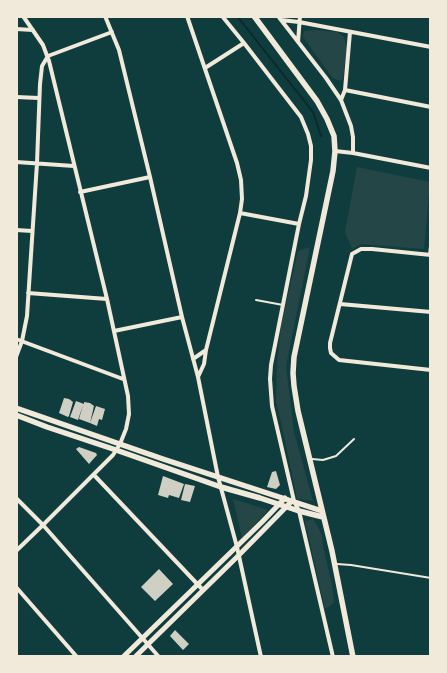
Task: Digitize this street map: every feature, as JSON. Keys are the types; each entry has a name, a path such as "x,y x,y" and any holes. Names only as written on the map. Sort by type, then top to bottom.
{"main road":[{"path":"254,16 317,101 334,136 335,151 331,179 294,357 293,373 298,411 334,563 353,657"},
{"path":"16,408 221,487 299,511 322,514"},
{"path":"16,415 47,427 285,498 322,514"},
{"path":"123,657 285,498"},
{"path":"135,657 293,501"}],"street":[{"path":"16,550 113,455 126,429 129,414 128,396 107,300 48,56 24,16"},
{"path":"105,16 119,50 150,177 261,657"},
{"path":"187,16 236,163 241,180 242,199 204,364 198,378"},
{"path":"222,16 301,117 311,146 306,196 271,365 271,389 272,406 293,501 299,511 333,657"},
{"path":"278,16 341,100 351,126 353,153"},
{"path":"298,42 300,16"},
{"path":"281,20 431,47"},
{"path":"16,29 33,30"},
{"path":"16,357 22,341 27,316 42,66 48,56 112,32"},
{"path":"341,100 344,90 350,32"},
{"path":"205,68 244,43"},
{"path":"344,90 431,107"},
{"path":"16,97 39,98"},
{"path":"335,151 431,168"},
{"path":"16,162 74,166"},
{"path":"80,192 150,177"},
{"path":"240,212 299,224"},
{"path":"16,230 32,231"},
{"path":"431,246 430,255 361,249 352,254 330,344 331,353 339,360 431,370"},
{"path":"28,293 107,300"},
{"path":"340,304 431,312"},
{"path":"114,331 182,317"},
{"path":"16,339 123,379"},
{"path":"193,359 206,350"},
{"path":"94,474 203,590"},
{"path":"16,498 43,525 159,657"},
{"path":"16,587 77,657"}],"lane":[{"path":"256,300 283,305"},
{"path":"309,458 323,460 336,456 354,439"},
{"path":"334,563 431,578"}],"shaded area":[{"path":"304,31 337,32 344,37 347,47 343,79 339,81 332,77 303,37"},
{"path":"357,167 430,182 424,249 361,244 352,249 345,232"},
{"path":"310,247 286,366 294,432 313,501 297,499 276,401 281,326 298,251"},
{"path":"233,499 268,510 242,538"},
{"path":"313,519 322,535 332,585 334,603 325,609 305,521"}],"building":[{"path":"64,398 73,402 68,417 59,413"},
{"path":"76,401 84,404 84,402 90,403 94,406 90,423 79,419 83,405 78,420 70,417"},
{"path":"96,406 105,409 102,420 99,419 97,426 90,423"},
{"path":"79,447 96,453 97,455 89,464 76,449"},
{"path":"276,471 280,485 276,489 267,487 272,472"},
{"path":"163,476 184,484 179,498 169,495 168,498 158,495"},
{"path":"185,484 195,486 190,502 181,500"},
{"path":"159,569 173,584 155,601 141,587"},
{"path":"175,630 189,644 183,650 170,636"}],"waterway":[{"path":"237,16 313,112 321,136"}]}
